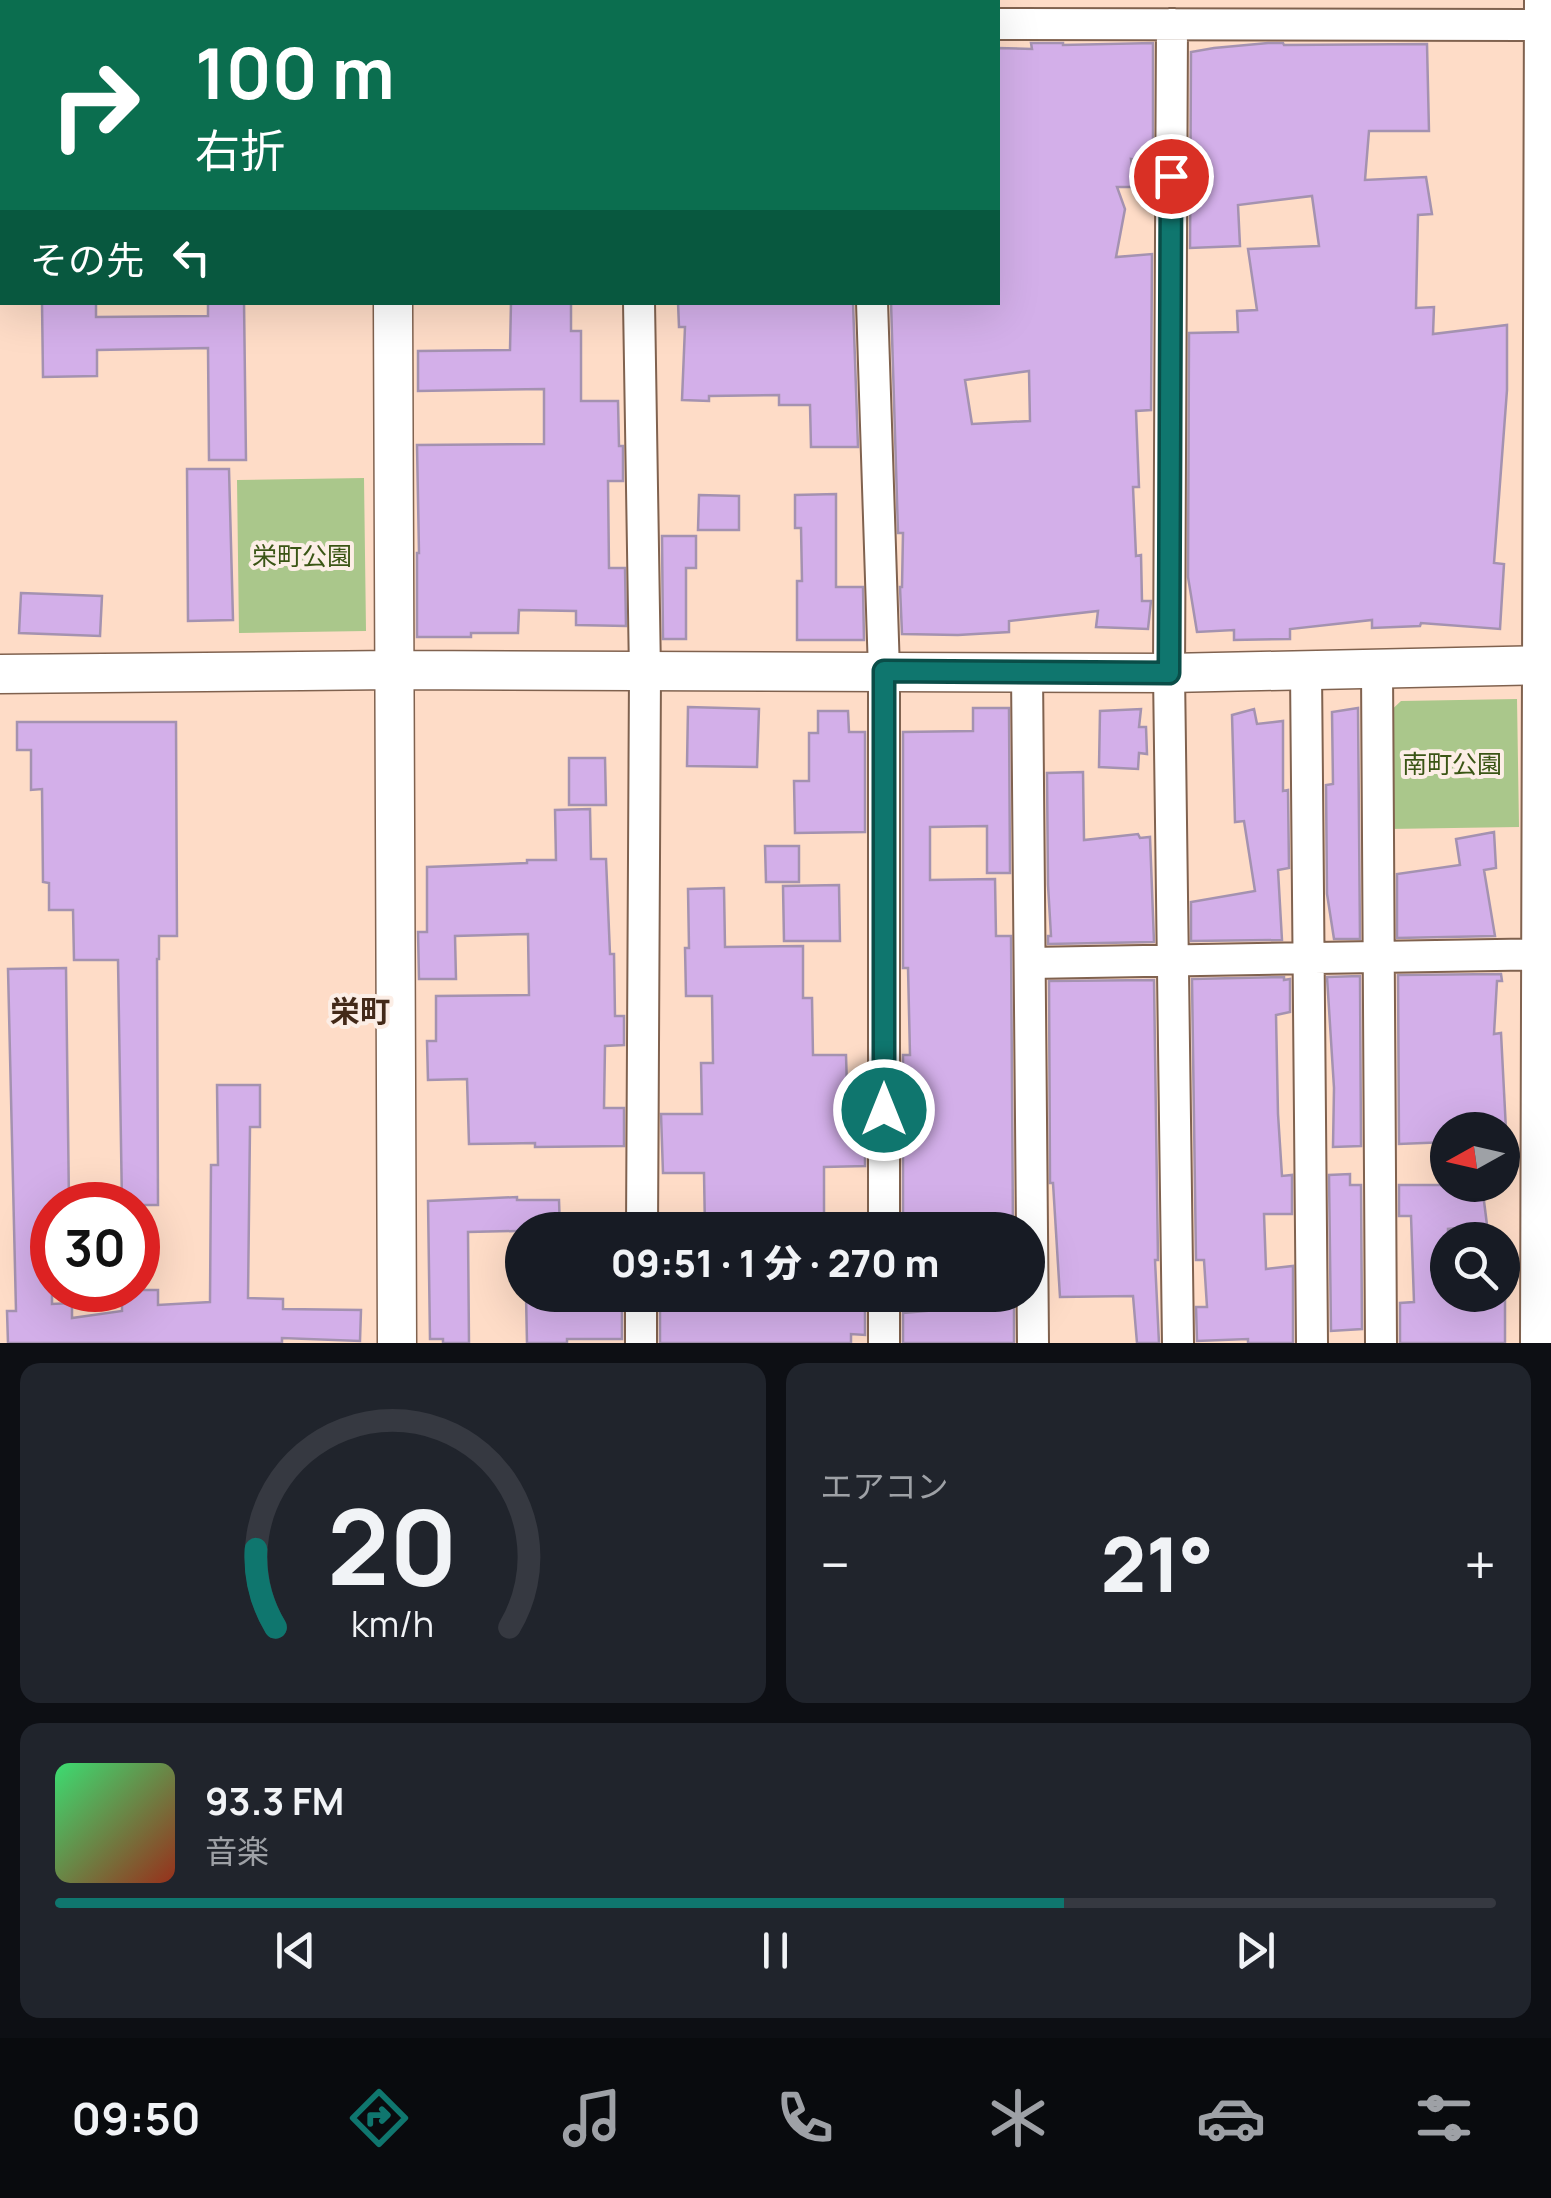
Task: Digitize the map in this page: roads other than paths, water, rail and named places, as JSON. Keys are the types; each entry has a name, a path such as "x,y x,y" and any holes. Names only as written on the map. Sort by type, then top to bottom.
{"street":[{"path":"1000,24 1172,24 1299,12 1544,17 1544,954 1536,1343"},
{"path":"1172,24 1169,673 1178,1343"},
{"path":"392,305 397,1343"},
{"path":"639,305 645,672 642,1212"},
{"path":"872,305 884,671 884,1212"},
{"path":"0,674 394,670 1169,673 1544,665"},
{"path":"1377,670 1381,1343"},
{"path":"1306,671 1312,1343"},
{"path":"1026,672 1033,1343"},
{"path":"1030,963 1544,954"},
{"path":"641,1312 641,1343"},
{"path":"884,1312 884,1343"}],"district":[{"name":"栄町","path":"360,1012"}],"park label":[{"name":"栄町公園","path":"302,556"},
{"name":"南町公園","path":"1452,764"}]}
